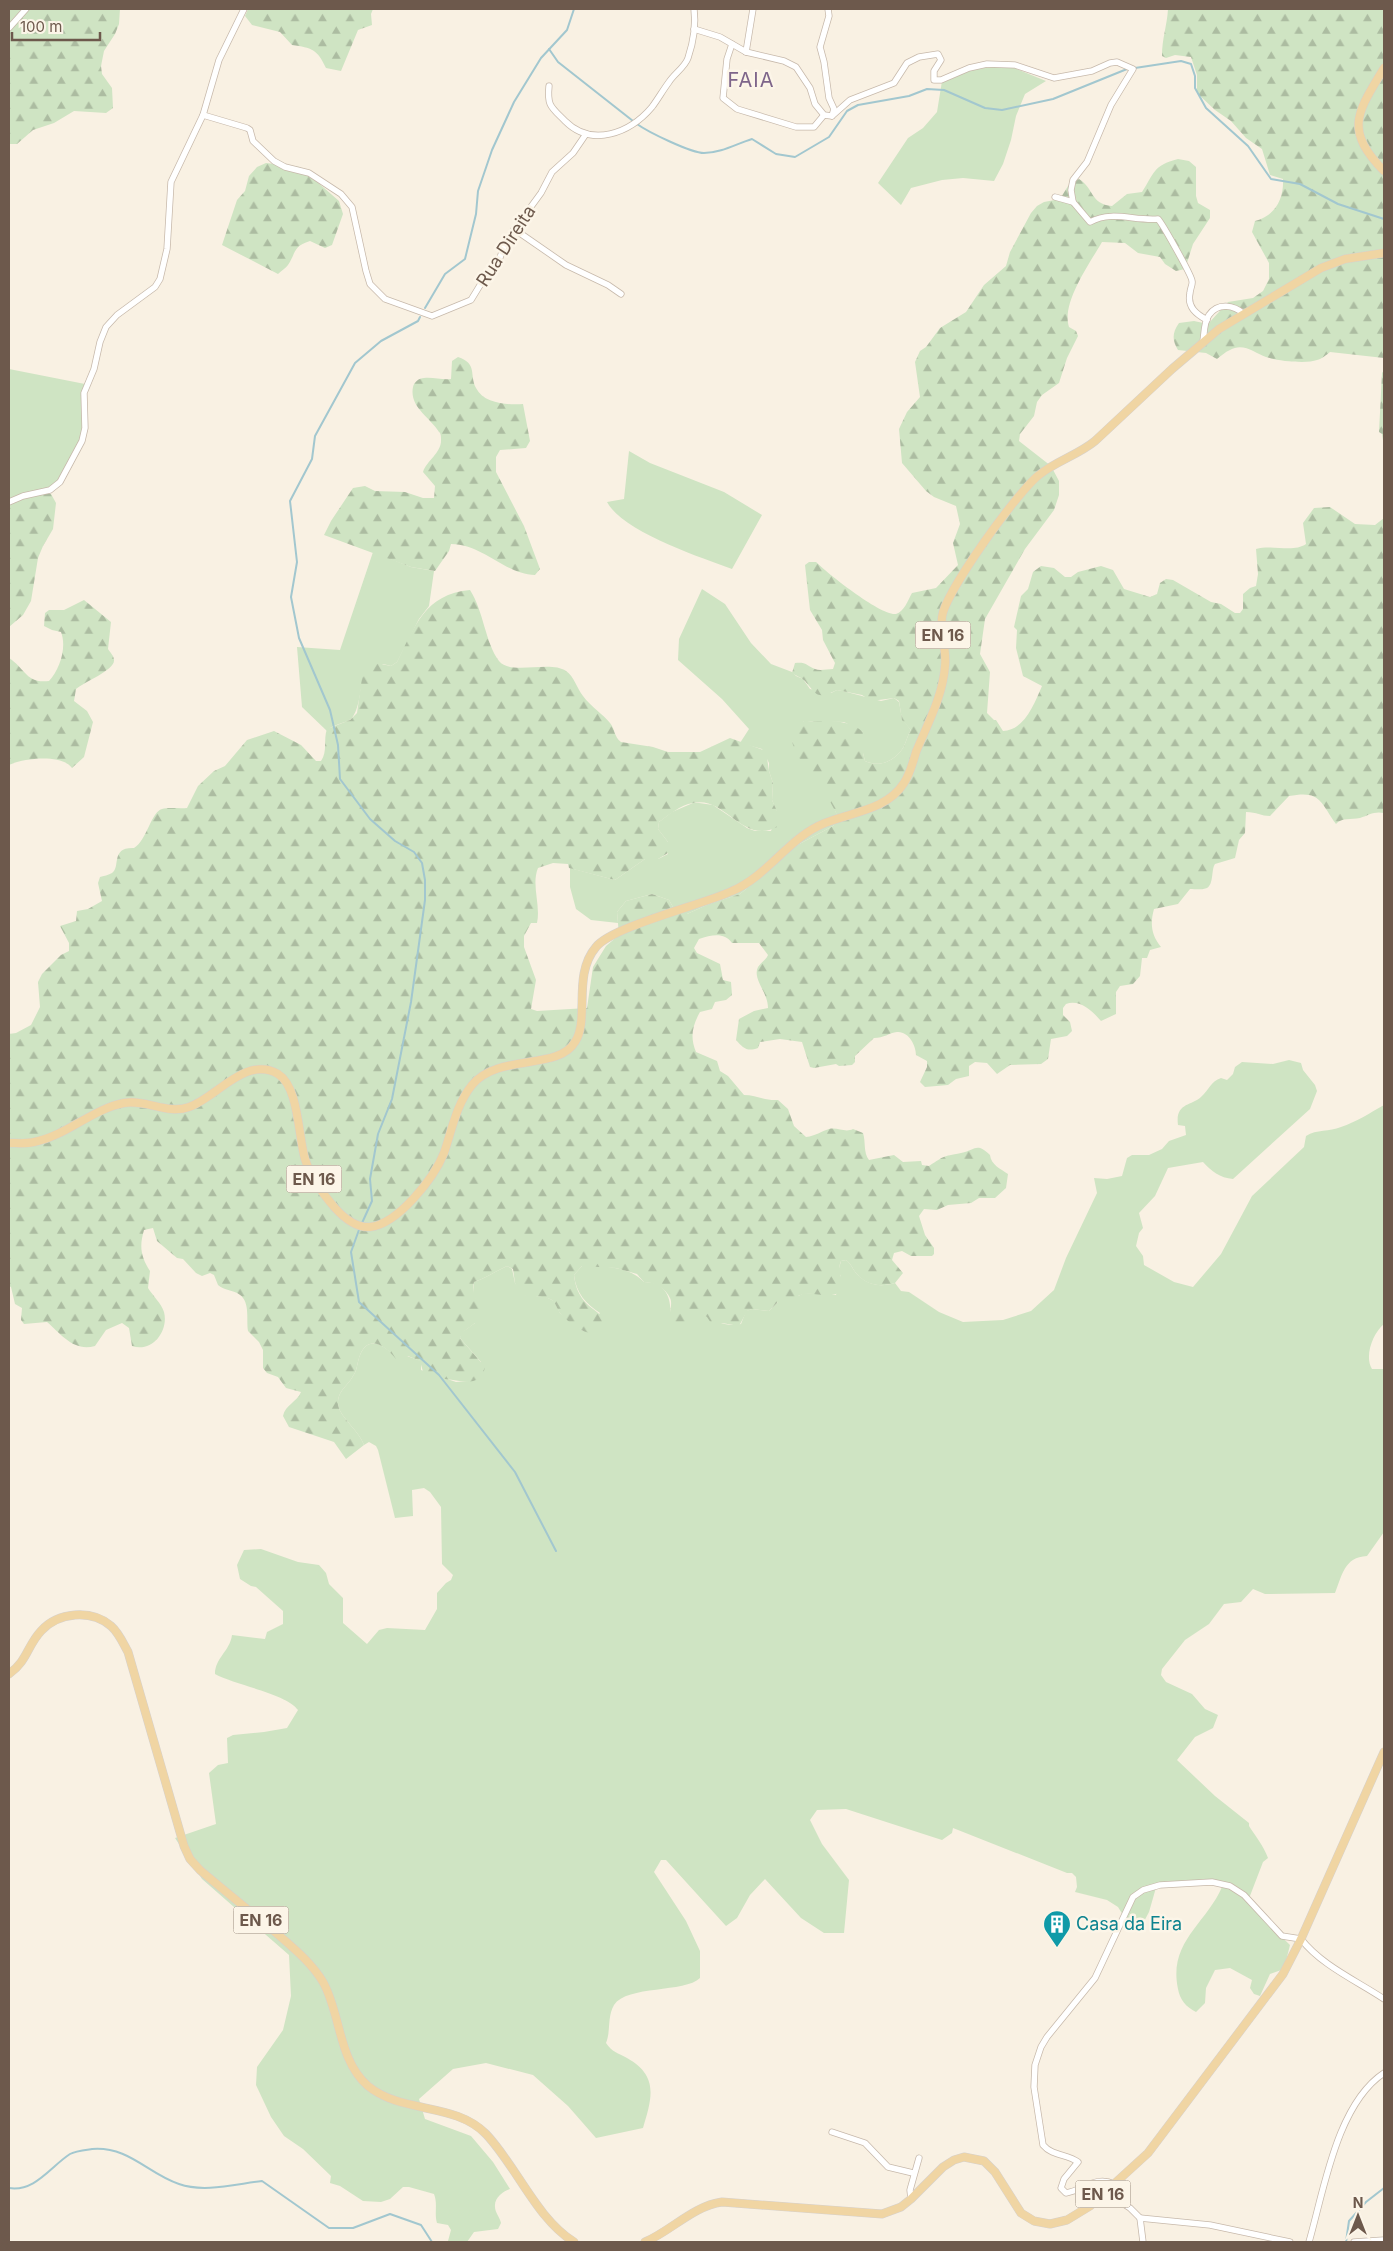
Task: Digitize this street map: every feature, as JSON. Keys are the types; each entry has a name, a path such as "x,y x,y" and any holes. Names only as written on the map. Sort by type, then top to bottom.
{"main road":[{"path":"1384,68 1366,98 1358,125 1359,137 1363,146 1384,171"},
{"name":"EN 16","path":"9,1143 34,1142 47,1138 104,1110 124,1103 141,1102 173,1110 188,1108 232,1080 249,1072 267,1070 280,1075 292,1094 305,1157 312,1176 330,1203 343,1217 356,1224 368,1227 394,1216 435,1172 443,1155 458,1108 474,1081 485,1073 500,1067 555,1056 566,1052 573,1046 580,1030 583,976 590,955 597,944 618,932 744,886 810,831 824,823 865,812 888,799 904,783 943,686 946,664 942,614 946,603 960,579 1019,495 1037,476 1051,466 1085,449 1203,342 1244,314 1321,268 1345,259 1384,253"},
{"name":"EN 16","path":"9,1674 19,1667 40,1632 50,1623 61,1617 81,1615 97,1618 116,1630 128,1652 182,1838 190,1859 200,1870 288,1944 317,1973 330,2000 347,2053 358,2075 368,2085 397,2102 450,2114 474,2124 511,2165 552,2225 574,2242"},
{"name":"EN 16","path":"645,2242 663,2234 713,2203 732,2201 882,2214 901,2207 912,2200 943,2167 954,2160 964,2157 984,2161 995,2172 1021,2213 1034,2221 1050,2224 1066,2220 1090,2206 1148,2153 1283,1974 1301,1939 1384,1752"}],"street":[{"path":"9,28 26,9"},
{"path":"9,502 23,496 55,488 66,474 80,447 85,428 84,393 94,370 100,342 111,320 155,287 160,279 167,249 171,182 203,115 215,69 244,9"},
{"path":"549,86 548,99 552,109 568,124 586,134 607,136 638,121 652,108 669,81 687,60 694,29 694,9"},
{"path":"746,52 753,9"},
{"path":"828,9 829,16 820,47 829,98 834,109 832,116"},
{"path":"694,29 720,37 746,52 784,61 796,67 810,88 815,104 824,115 832,116 850,100 894,83 907,63 919,57 938,54 942,60 934,70 934,80 941,80 969,68 987,64 1015,65 1054,78 1092,70 1117,62 1133,69 1110,105 1087,162 1073,180 1071,190 1073,202 1090,222 1111,215 1131,219 1158,219 1164,225 1192,281 1189,302 1195,313 1207,320"},
{"path":"732,44 727,59 723,98 737,109 796,127 814,127 824,115"},
{"name":"Rua Direita","path":"203,115 247,128 250,130 253,141 274,161 285,167 309,174 346,199 352,207 368,279 375,290 391,302 432,316 469,302 498,263 506,241 541,193 552,172 573,153 586,134"},
{"path":"1055,197 1073,202"},
{"path":"514,229 566,265 621,294"},
{"path":"1203,342 1208,316 1217,308 1226,306 1237,308 1244,314"},
{"path":"1114,2184 1105,2180 1088,2184 1075,2191 1066,2193 1061,2188 1064,2179 1078,2162 1073,2158 1048,2151 1043,2145 1034,2087 1035,2065 1047,2037 1095,1978 1133,1897 1143,1890 1160,1885 1212,1882 1230,1886 1244,1895 1282,1936 1301,1939 1309,1949 1331,1965 1384,1999"},
{"path":"1309,2242 1342,2127 1360,2095 1374,2080 1384,2073"},
{"path":"832,2132 865,2143 888,2167 913,2174"},
{"path":"912,2200 910,2190 919,2158"},
{"path":"1106,2192 1130,2208 1140,2218 1143,2242"},
{"path":"1140,2218 1210,2225 1290,2242"},
{"path":"1354,2242 1384,2240"}],"green space":[{"path":"9,9 120,9 119,24 104,51 101,66 102,74 112,88 113,108 106,113 74,111 54,123 33,130 17,144 9,144"},
{"path":"248,9 373,9 371,14 372,25 358,30 341,71 326,68 317,53 304,47 292,45 280,32 252,25 245,16"},
{"path":"1168,9 1384,9 1384,358 1330,352 1321,359 1292,362 1266,357 1240,347 1228,351 1217,359 1206,353 1178,350 1174,336 1179,323 1194,321 1208,324 1228,302 1253,298 1263,291 1269,279 1269,263 1252,232 1255,221 1268,215 1277,206 1282,193 1283,179 1270,175 1262,149 1246,138 1231,121 1215,110 1197,93 1197,75 1191,57 1175,55 1166,58 1162,56"},
{"path":"1007,65 1046,81 1025,94 1016,116 1003,164 994,181 963,178 942,180 911,188 901,205 878,183 908,138 923,128 937,112 942,81 970,70"},
{"path":"1178,159 1189,161 1196,167 1196,196 1198,203 1210,210 1210,218 1193,244 1185,269 1176,271 1165,264 1160,257 1138,253 1125,243 1102,242 1078,283 1069,307 1069,327 1076,331 1078,336 1067,358 1059,383 1042,395 1037,402 1034,416 1020,434 1019,441 1051,466 1059,481 1059,495 1054,510 1025,549 985,619 980,654 990,672 987,713 996,720 1003,731 1011,730 1028,715 1042,686 1023,676 1016,648 1017,630 1014,627 1021,596 1028,589 1033,572 1041,566 1054,568 1065,577 1071,577 1078,572 1101,566 1113,570 1124,589 1150,597 1157,594 1160,583 1166,579 1173,580 1211,602 1221,604 1235,613 1240,613 1243,609 1243,594 1256,586 1258,574 1256,549 1269,547 1295,548 1306,544 1303,523 1314,508 1330,507 1355,524 1375,525 1384,518 1384,813 1374,813 1360,818 1344,820 1336,824 1318,799 1307,795 1289,796 1270,816 1246,812 1245,833 1239,840 1235,858 1215,864 1209,886 1203,889 1190,889 1178,904 1154,909 1152,929 1161,947 1150,950 1147,958 1142,958 1140,976 1133,984 1120,986 1116,992 1116,1014 1101,1021 1090,1010 1081,1005 1076,1003 1066,1004 1063,1008 1063,1015 1070,1022 1072,1031 1067,1036 1051,1039 1048,1059 1041,1064 1010,1065 997,1074 987,1063 975,1062 969,1066 969,1076 956,1079 948,1085 925,1087 920,1082 927,1067 927,1061 916,1055 915,1047 911,1040 901,1032 874,1038 855,1056 855,1062 852,1065 839,1066 836,1064 810,1067 802,1042 780,1039 760,1042 758,1048 751,1050 746,1048 736,1040 739,1019 754,1011 768,1008 757,972 758,967 768,955 759,943 732,943 725,937 717,935 699,939 694,948 697,953 720,964 723,980 731,982 732,995 726,1000 715,1002 712,1009 700,1012 693,1032 694,1047 696,1052 717,1061 720,1071 728,1076 744,1095 778,1100 788,1109 794,1126 806,1137 832,1129 853,1129 863,1133 866,1154 869,1160 894,1155 903,1162 921,1161 922,1165 929,1166 944,1157 979,1148 990,1155 994,1164 1008,1174 1006,1188 995,1198 979,1198 971,1203 948,1205 937,1210 924,1209 919,1216 925,1235 934,1248 934,1254 932,1256 911,1256 902,1251 894,1253 892,1260 903,1273 895,1283 880,1285 870,1283 862,1279 846,1260 841,1261 840,1273 843,1287 842,1291 837,1294 803,1294 798,1296 798,1303 778,1302 769,1311 752,1309 747,1311 739,1326 711,1323 707,1317 700,1313 684,1324 671,1319 670,1298 666,1291 659,1286 644,1282 637,1274 616,1268 582,1266 574,1275 578,1291 584,1301 604,1321 598,1333 588,1333 568,1321 560,1313 552,1300 520,1294 515,1283 513,1269 507,1266 474,1282 473,1288 480,1308 479,1317 460,1338 485,1367 479,1379 468,1382 443,1379 436,1385 425,1379 420,1361 408,1356 405,1359 396,1359 387,1349 376,1344 371,1344 362,1350 356,1370 341,1391 338,1399 341,1413 358,1434 364,1445 346,1459 334,1442 289,1427 283,1416 284,1412 301,1392 286,1388 278,1377 267,1373 263,1368 263,1350 259,1342 248,1331 246,1305 241,1296 218,1285 214,1275 210,1273 202,1276 196,1273 183,1259 177,1258 157,1241 153,1228 144,1230 142,1252 150,1271 148,1288 163,1309 165,1319 161,1333 152,1343 146,1346 132,1346 129,1328 122,1323 106,1330 95,1346 88,1347 81,1347 69,1341 47,1322 24,1324 21,1320 22,1308 15,1304 11,1287 9,1286 9,1034 16,1033 31,1025 40,1007 38,982 42,974 61,955 69,951 69,943 60,926 76,921 77,911 88,909 102,901 98,883 100,877 111,874 115,870 117,858 122,851 134,848 138,844 158,811 165,808 187,808 198,786 214,771 225,766 247,740 274,731 301,745 316,761 321,761 327,729 350,720 357,713 363,671 368,665 376,663 391,666 397,662 416,624 432,605 442,598 470,590 494,653 499,661 512,667 550,667 566,671 586,700 610,723 621,742 653,747 668,752 700,752 730,738 766,751 773,783 772,800 781,820 779,826 766,831 755,830 745,826 715,806 705,803 693,803 679,808 659,822 658,829 668,842 668,853 658,859 645,859 615,880 569,868 568,864 553,863 538,868 535,881 538,909 537,923 531,923 524,936 524,947 536,980 531,1009 537,1011 587,1008 593,967 606,946 619,935 617,912 626,901 652,894 669,900 677,914 687,914 709,904 740,894 775,865 790,849 833,826 838,818 834,808 800,759 792,741 794,732 801,723 804,721 835,721 856,727 863,732 865,761 871,763 876,764 891,760 903,748 911,730 902,720 899,701 894,698 871,701 862,695 837,690 826,695 819,695 803,680 792,673 795,663 804,663 821,670 833,669 835,663 823,640 822,630 810,610 805,565 809,562 816,562 842,584 867,601 889,613 896,614 904,608 912,593 936,588 958,565 953,543 960,524 956,506 934,497 926,491 902,463 899,429 907,412 920,397 915,362 920,351 926,347 940,328 966,312 984,285 1006,266 1010,252 1031,213 1037,206 1044,202 1060,199 1068,186 1079,179 1096,199 1105,205 1112,206 1127,194 1142,192 1159,167"},
{"path":"266,163 300,167 339,201 343,214 332,245 325,248 310,241 301,245 288,265 278,274 222,245 237,200 245,191 249,176 257,167"},
{"path":"458,357 471,366 476,388 485,397 504,404 523,404 530,441 526,448 500,450 496,457 496,472 524,526 540,569 535,575 513,570 463,545 451,544 449,551 435,571 411,567 324,535 353,488 365,486 375,491 405,492 423,498 434,498 435,486 423,472 441,444 441,435 417,406 414,400 413,387 422,378 451,379 452,361"},
{"path":"9,369 85,384 84,438 63,476 49,494 41,493 9,504"},
{"path":"1384,370 1384,447 1382,434 1379,432 1382,373"},
{"path":"629,451 650,463 724,492 762,515 732,569 645,533 616,513 607,502 624,499"},
{"path":"31,494 51,494 56,503 53,529 38,558 31,601 23,615 9,627 9,504"},
{"path":"373,552 411,567 434,571 429,606 419,619 397,662 391,666 383,664 363,678 357,708 352,718 327,731 302,707 297,647 340,650"},
{"path":"702,589 725,604 751,643 771,664 792,672 803,679 810,689 831,693 837,690 843,691 881,701 894,698 899,702 902,719 911,730 899,753 891,760 876,764 865,761 863,732 844,722 804,721 792,741 834,808 838,818 833,826 790,849 775,865 740,894 709,904 687,914 677,914 669,900 652,894 626,901 617,912 618,923 591,920 576,909 570,887 570,868 615,880 645,859 658,859 668,854 668,842 658,829 659,822 672,812 693,803 713,805 747,828 755,831 771,831 777,812 772,800 773,783 769,771 769,763 762,749 740,743 749,729 722,699 678,660 679,639"},
{"path":"84,600 111,622 108,649 114,660 110,668 105,672 76,689 74,701 87,711 93,722 84,757 72,768 67,764 52,759 33,759 9,765 9,658 30,678 49,681 61,658 63,638 61,632 44,626 45,613 49,610 64,610"},
{"path":"1289,1060 1301,1063 1303,1070 1315,1085 1317,1091 1310,1109 1233,1179 1216,1174 1203,1162 1168,1168 1155,1196 1139,1213 1143,1228 1139,1233 1136,1246 1143,1256 1144,1265 1174,1282 1193,1287 1221,1254 1252,1196 1304,1147 1306,1136 1314,1132 1337,1129 1384,1105 1384,1324 1373,1339 1369,1358 1372,1369 1384,1369 1384,1532 1367,1556 1353,1560 1345,1568 1335,1593 1265,1594 1253,1589 1241,1602 1224,1604 1209,1624 1185,1640 1162,1669 1161,1675 1166,1682 1192,1694 1205,1709 1218,1715 1213,1728 1195,1737 1177,1760 1215,1796 1249,1823 1264,1849 1268,1858 1263,1862 1248,1901 1253,1909 1290,1945 1284,1969 1270,1974 1260,1996 1254,1994 1250,1988 1252,1980 1230,1968 1215,1970 1206,1988 1205,2003 1196,2012 1189,2008 1180,1997 1176,1973 1178,1958 1183,1946 1222,1887 1213,1879 1157,1884 1149,1912 1140,1929 1131,1928 1118,1907 1107,1900 1075,1892 1077,1887 1076,1877 1072,1873 1067,1873 953,1828 952,1833 942,1840 846,1809 817,1810 810,1820 822,1844 849,1880 844,1933 824,1933 801,1918 765,1879 750,1895 737,1918 726,1926 666,1860 661,1860 654,1872 686,1921 700,1951 700,1978 693,1983 682,1986 631,1994 621,1999 614,2005 612,2010 606,2043 613,2050 637,2065 644,2072 648,2080 650,2088 649,2107 643,2128 596,2138 568,2106 533,2075 486,2063 453,2069 419,2099 425,2119 471,2136 493,2162 510,2189 497,2198 495,2204 495,2209 501,2223 498,2229 474,2232 467,2242 450,2242 448,2241 451,2230 448,2225 437,2223 434,2194 403,2187 390,2199 381,2202 363,2201 340,2186 330,2183 331,2176 303,2149 284,2136 271,2117 256,2085 257,2067 283,2030 291,1996 289,1955 202,1879 175,1838 216,1824 209,1773 218,1765 228,1763 227,1738 233,1735 287,1728 298,1710 292,1704 272,1694 215,1674 217,1663 231,1641 232,1635 265,1639 267,1632 283,1624 283,1611 256,1587 240,1579 237,1565 244,1550 261,1549 298,1562 319,1565 326,1573 329,1584 343,1598 343,1623 367,1644 379,1630 387,1628 425,1630 437,1609 437,1593 451,1580 453,1575 442,1564 441,1507 430,1492 424,1488 412,1490 413,1516 395,1518 376,1446 369,1442 364,1445 358,1434 341,1413 338,1399 341,1391 356,1370 362,1350 371,1344 376,1344 387,1349 397,1359 407,1356 421,1361 421,1370 456,1382 469,1381 481,1362 460,1338 461,1333 475,1323 476,1300 473,1294 474,1282 507,1266 512,1269 515,1283 524,1295 546,1297 554,1301 560,1313 583,1331 600,1313 590,1306 579,1293 574,1275 582,1266 623,1270 644,1282 658,1285 666,1292 670,1304 670,1317 694,1315 700,1312 709,1318 731,1325 741,1324 746,1311 752,1309 769,1311 778,1302 787,1302 804,1293 836,1295 841,1276 838,1272 841,1261 846,1260 862,1279 880,1285 895,1283 901,1291 909,1292 939,1312 963,1322 1003,1320 1031,1311 1054,1290 1066,1258 1097,1193 1094,1178 1107,1179 1122,1176 1127,1158 1132,1155 1149,1155 1162,1149 1169,1141 1186,1135 1185,1126 1178,1125 1181,1109 1201,1097 1212,1083 1218,1079 1227,1080 1233,1074 1235,1067 1242,1062 1273,1064"}],"waterway":[{"path":"425,308 445,274 465,259 476,214 478,191 492,150 514,102 541,58 567,30 574,9"},
{"path":"549,49 558,62 633,121"},
{"path":"1135,68 1181,61 1191,64 1195,76 1195,88 1206,108 1248,146 1271,179 1300,184 1338,204 1384,219"},
{"path":"637,124 670,142 698,152 716,152 752,139 776,154 795,157 829,137 847,111 858,105 909,96 927,89 944,90 985,108 1002,110 1053,99 1127,69"},
{"path":"362,1223 372,1201 370,1179 378,1134 392,1099 411,1002 425,900 425,880 422,863 414,852 395,841 370,819 340,779 338,745 330,710 299,638 291,597 297,562 290,501 312,459 315,436 355,363 381,341 418,321 420,317"},
{"path":"360,1227 351,1252 359,1302 439,1375 515,1472 556,1551"},
{"path":"9,2188 27,2186 42,2177 72,2153 92,2149 105,2149 128,2156 168,2180 189,2187 209,2188 262,2181 329,2228 353,2228 390,2214 421,2225 432,2242"},
{"path":"1346,2242 1349,2221 1366,2202 1384,2188"}],"place":[{"name":"Casa da Eira","path":"1057,1948"}],"district":[{"name":"FAIA","path":"751,80"}]}
